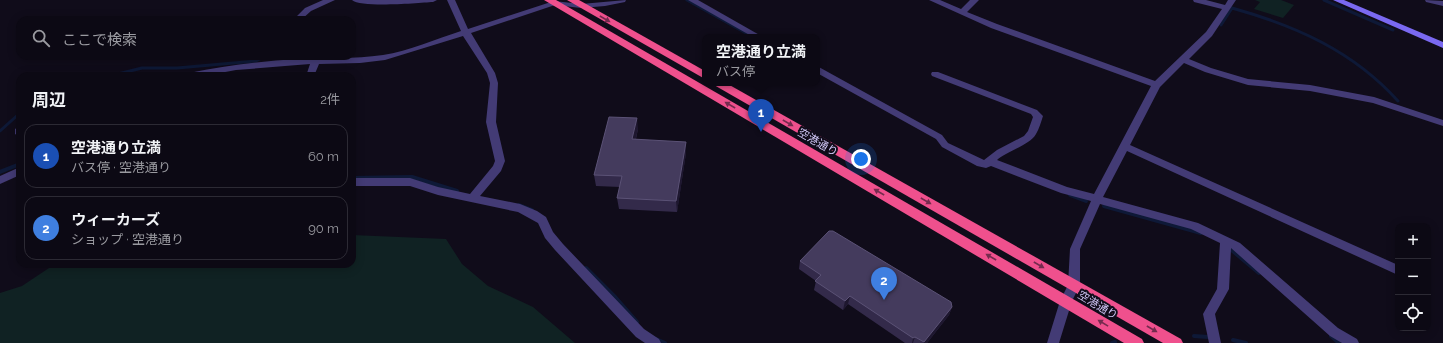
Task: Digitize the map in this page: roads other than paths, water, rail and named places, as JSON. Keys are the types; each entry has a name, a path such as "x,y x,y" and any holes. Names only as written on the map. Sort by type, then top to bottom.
{"highway":[{"path":"572,0 702,74"},
{"name":"空港通り","path":"551,2 1137,343"},
{"name":"空港通り","path":"723,86 1176,343"}],"main road":[{"path":"1337,0 1443,45"}],"street":[{"path":"300,16 302,12 331,0"},
{"path":"356,0 381,2 433,0"},
{"path":"451,0 471,43 491,73 494,83 491,122 500,161 497,168 473,198"},
{"path":"356,60 385,57 466,32 551,2 581,6 605,4 622,0"},
{"path":"692,0 754,34"},
{"path":"933,0 994,26 1156,85"},
{"path":"962,12 975,0"},
{"path":"1053,343 1066,301 1074,285 1075,249 1097,199 1124,146 1156,85 1209,34 1230,4 1197,0"},
{"path":"1429,0 1443,4"},
{"path":"1182,59 1208,70 1248,82 1310,88 1374,100 1443,123"},
{"path":"258,65 263,60"},
{"path":"206,72 258,65 353,60"},
{"path":"311,72 315,62"},
{"path":"820,71 939,137 944,145 981,163 986,164 1000,152 1027,138 1032,133 1038,116 1034,112 935,74"},
{"path":"1124,146 1395,269"},
{"path":"989,161 1065,190 1194,226 1226,241 1236,246 1334,332 1353,343"},
{"path":"0,180 16,173"},
{"path":"356,182 400,180 438,191 520,208 533,214 542,220 549,235 559,247 640,333 655,343"},
{"path":"1215,343 1209,314 1223,290 1226,241"}],"waterway":[{"path":"687,0 748,34"},
{"path":"1324,0 1393,30"},
{"path":"1221,25 1232,8 1256,15 1301,32 1343,54 1381,83 1398,101"},
{"path":"126,72 142,68 177,68 258,60"},
{"path":"0,131 16,117"},
{"path":"0,172 16,166"},
{"path":"356,178 412,177 457,191"},
{"path":"1070,195 1086,201"},
{"path":"519,205 532,210"},
{"path":"1104,206 1201,233"},
{"path":"1228,247 1259,273"},
{"path":"586,268 616,298 637,322"},
{"path":"1194,336 1208,337"},
{"path":"1331,336 1339,343"},
{"path":"656,339 665,343"},
{"path":"1233,340 1246,343"}],"place":[{"name":"空港通り立満","path":"761,132"},
{"name":"ウィーカーズ","path":"884,300"}]}
